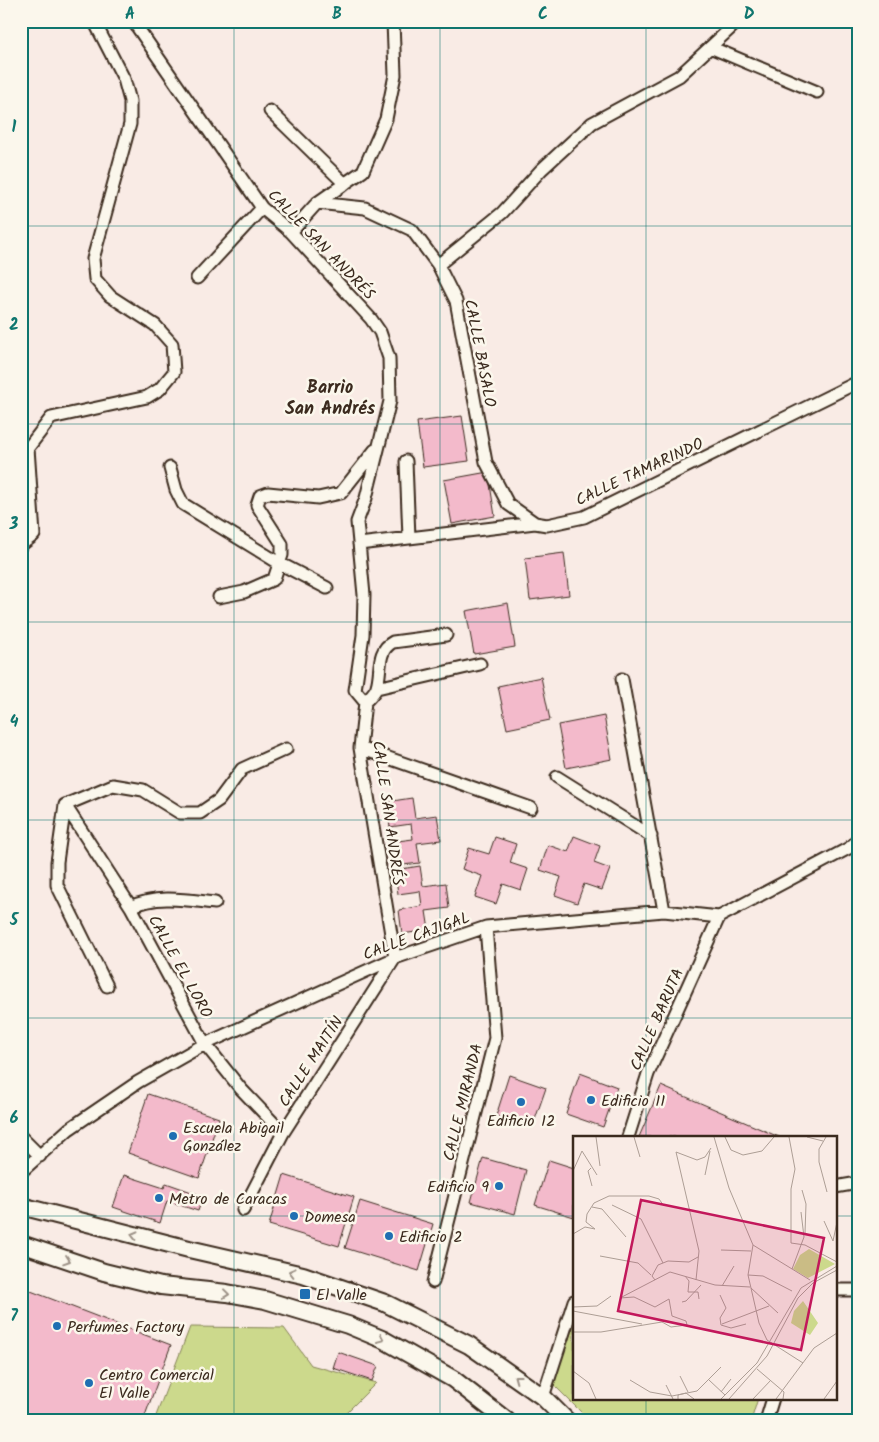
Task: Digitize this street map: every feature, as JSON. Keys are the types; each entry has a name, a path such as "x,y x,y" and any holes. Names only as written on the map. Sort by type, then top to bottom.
{"main road":[{"path":"21,1206 189,1249 294,1273 385,1303 469,1345 543,1397 567,1421"},
{"path":"21,1244 104,1272 161,1286 227,1293 266,1300 348,1325 384,1340 453,1379 507,1421"}],"street":[{"path":"21,546 34,536 28,448 51,418 146,396 160,389 174,372 172,344 155,325 110,296 95,278 93,259 130,124 130,101 124,78 94,21"},
{"name":"CALLE SAN ANDRÉS","path":"134,21 262,208 291,232 371,319 386,346 389,358 390,401 384,432 378,446 366,498 357,522 364,594 363,635 355,690 365,702 360,748 395,958"},
{"path":"291,232 317,203 363,171 386,119 395,75 393,21"},
{"path":"438,265 502,213 541,170 592,123 679,76 735,21"},
{"path":"710,47 817,92"},
{"path":"270,111 345,184"},
{"name":"CALLE BASALO","path":"317,203 365,208 412,230 438,265 456,301 486,462 508,504 535,523"},
{"path":"197,278 262,208"},
{"name":"CALLE TAMARINDO","path":"359,544 535,523 547,525 584,517 858,382"},
{"path":"219,598 244,592 274,579 282,555 282,544 256,505 260,496 268,493 318,498 340,494 378,446"},
{"path":"406,461 409,538"},
{"path":"170,468 176,490 184,504 280,563 327,588"},
{"path":"365,702 377,688 382,651 387,645 393,642 446,635"},
{"path":"377,688 480,664"},
{"path":"622,679 664,911"},
{"path":"360,748 531,808"},
{"path":"108,986 57,885 57,862 65,805 113,785 143,790 180,813 200,813 219,800 242,769 286,749"},
{"path":"557,778 651,836"},
{"name":"CALLE EL LORO","path":"65,805 131,907 205,1044 242,1089 283,1133"},
{"path":"719,917 849,848 858,840"},
{"path":"131,907 143,901 164,899 216,903"},
{"name":"CALLE CAJIGAL","path":"21,1172 69,1129 138,1082 205,1044 395,958 486,927 664,911 719,917"},
{"name":"CALLE BARUTA","path":"628,1136 648,1074 719,917"},
{"name":"CALLE MIRANDA","path":"433,1282 495,1038 486,927"},
{"name":"CALLE MAITÍN","path":"243,1210 283,1133 395,958"},
{"path":"21,1137 40,1156"},
{"path":"836,1188 858,1183"},
{"path":"836,1290 858,1290"},
{"path":"543,1397 573,1303"},
{"path":"766,1421 772,1400"}],"green space":[{"path":"190,1327 284,1328 311,1365 376,1383 338,1421 154,1421"},
{"path":"573,1328 573,1400 757,1400 751,1421 590,1421 552,1383"}],"building":[{"path":"462,416 469,461 423,467 417,422"},
{"path":"488,472 495,516 452,524 444,480"},
{"path":"564,553 569,595 530,600 525,558"},
{"path":"508,603 515,647 474,654 466,611"},
{"path":"541,677 550,720 507,729 498,686"},
{"path":"604,716 612,759 566,768 558,725"},
{"path":"412,798 415,818 437,815 441,840 417,843 420,863 394,866 390,842 413,839 411,824 390,827 386,802"},
{"path":"574,836 600,846 594,863 610,869 602,890 584,884 577,903 555,895 561,877 540,870 548,845 568,852"},
{"path":"495,837 516,844 510,863 528,869 521,890 503,884 496,904 475,897 482,876 462,869 469,848 489,854"},
{"path":"420,866 423,886 446,883 449,908 426,911 429,930 402,934 399,910 422,906 420,891 398,894 395,870"},
{"name":"Edificio 11","path":"580,1073 617,1087 603,1127 566,1114"},
{"name":"Edificio 12","path":"509,1075 546,1088 532,1128 496,1116"},
{"path":"661,1086 777,1136 639,1136"},
{"name":"Escuela Abigail González","path":"148,1094 219,1118 199,1178 128,1153"},
{"name":"Edificio 9","path":"483,1158 526,1170 515,1214 471,1202"},
{"path":"549,1160 573,1168 573,1217 535,1205"},
{"name":"Metro de Caracas","path":"124,1175 164,1188 166,1183 203,1196 198,1211 167,1201 160,1223 113,1207"},
{"path":"284,1175 354,1197 339,1246 269,1225"},
{"name":"Edificio 2","path":"360,1201 433,1224 419,1271 345,1248"},
{"name":"Centro Comercial El Valle","path":"23,1288 171,1345 143,1421 21,1421 21,1292"},
{"path":"338,1352 378,1366 372,1381 333,1368"}],"place":[{"name":"Edificio 11","path":"591,1100"},
{"name":"Edificio 12","path":"521,1102"},
{"name":"Escuela Abigail González","path":"173,1136"},
{"name":"Edificio 9","path":"499,1186"},
{"name":"Metro de Caracas","path":"159,1198"},
{"name":"Domesa","path":"294,1216"},
{"name":"Edificio 2","path":"389,1236"},
{"name":"El Valle","path":"305,1294"},
{"name":"Perfumes Factory","path":"57,1326"},
{"name":"Centro Comercial El Valle","path":"89,1383"}],"district":[{"name":"Barrio San Andrés","path":"330,397"}]}
